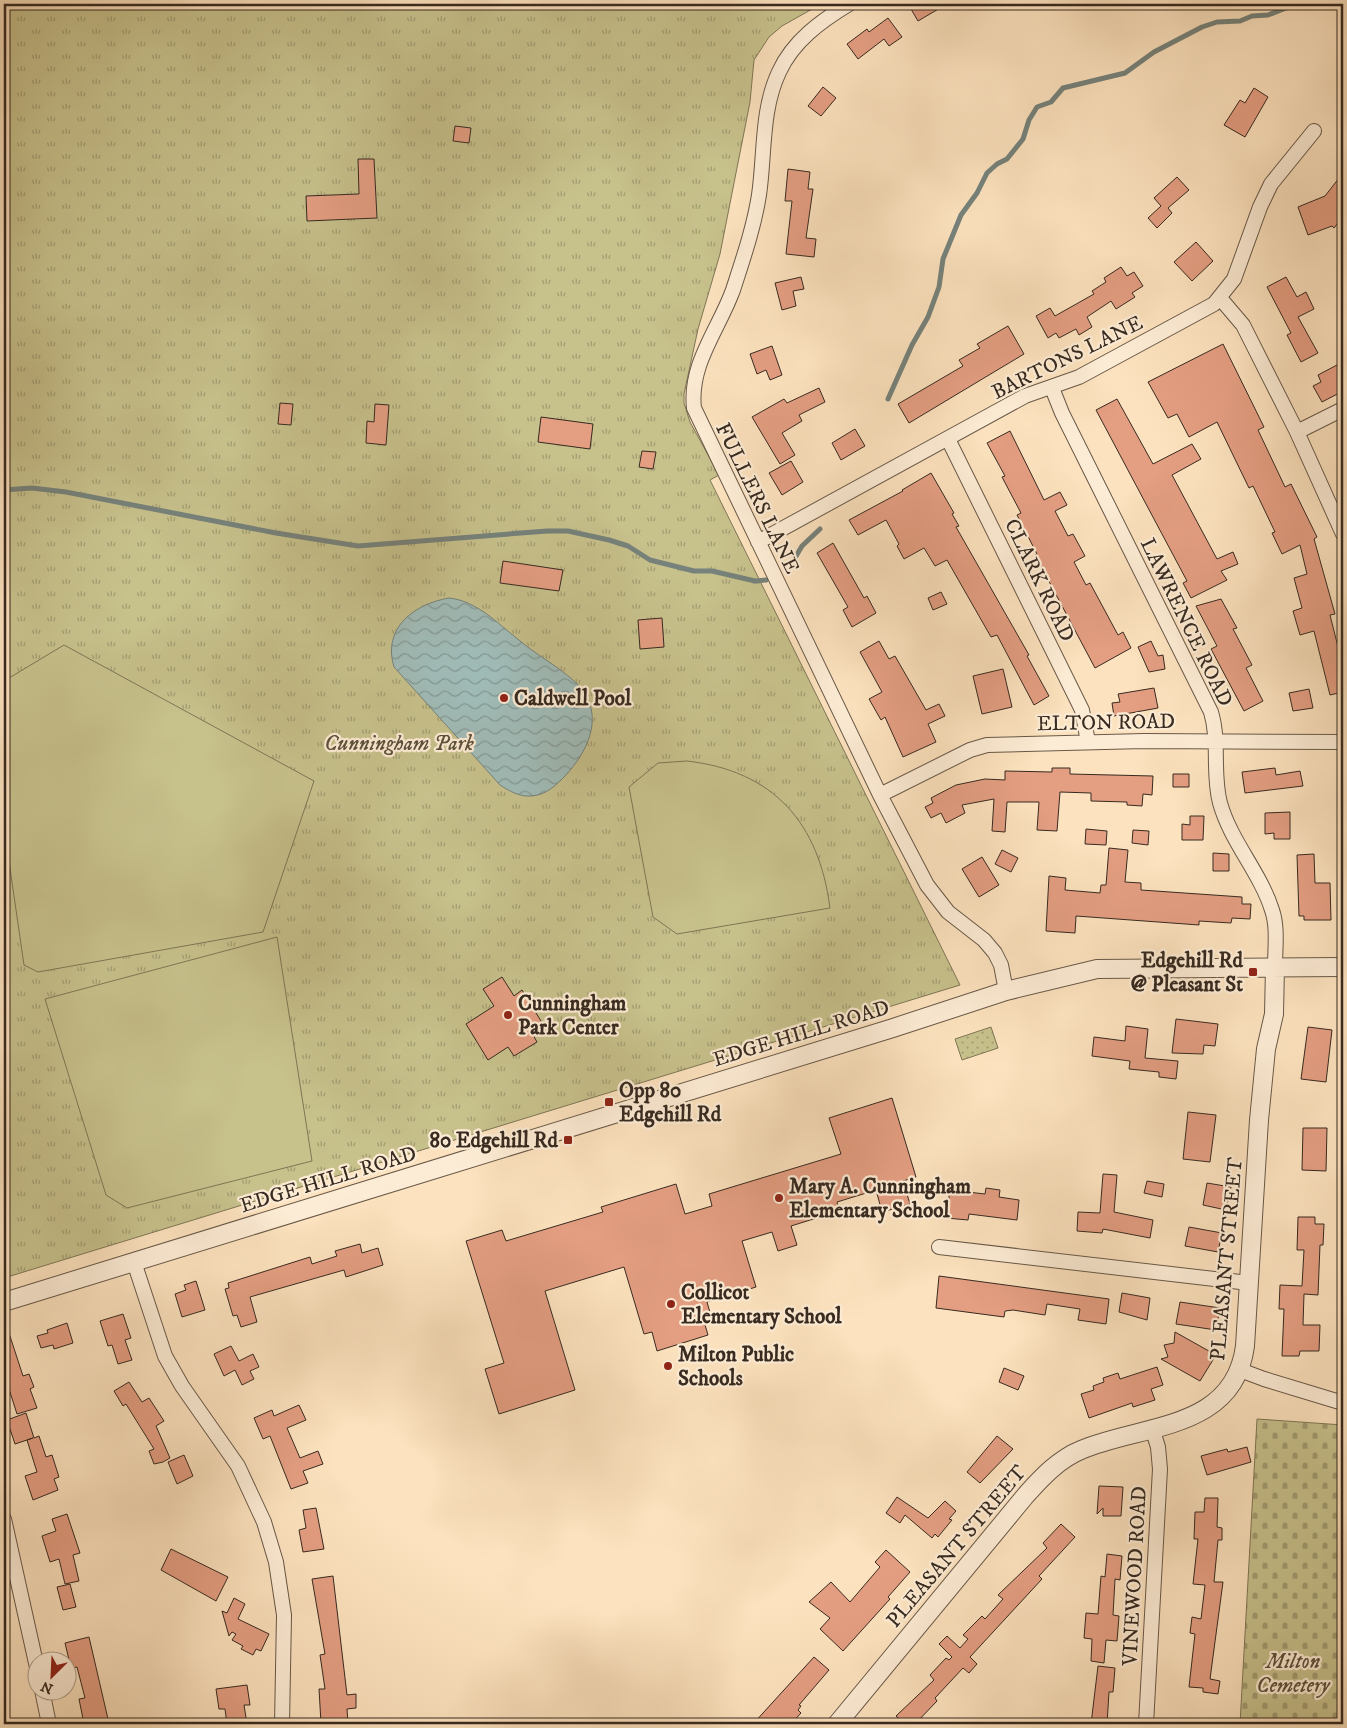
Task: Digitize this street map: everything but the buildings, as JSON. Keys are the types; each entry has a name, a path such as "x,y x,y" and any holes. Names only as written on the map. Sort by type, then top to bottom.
{"street":[{"name":"FULLERS LANE","path":"849,4 816,27 797,44 784,61 774,83 767,110 759,194 752,227 733,289 702,355 693,387 694,408 880,795 927,885 937,900 960,922 984,940 995,953 1001,965 1006,990"},
{"name":"BARTONS LANE","path":"758,542 948,440 1025,396 1079,377 1208,308 1220,298 1238,271 1265,195 1280,172 1314,131"},
{"path":"1220,298 1243,325 1297,432 1343,534"},
{"name":"LAWRENCE ROAD","path":"1052,388 1062,413 1211,712 1215,742 1216,780 1220,804 1230,828 1273,912 1275,967"},
{"path":"1297,432 1343,409"},
{"name":"CLARK ROAD","path":"948,440 1082,710 1088,742"},
{"name":"ELTON ROAD","path":"880,795 979,746 996,744 1343,742"},
{"path":"1275,967 1343,968"},
{"name":"EDGE HILL ROAD","path":"4,1302 883,1031 1006,990 1098,968 1275,967"},
{"name":"PLEASANT STREET","path":"837,1724 1047,1473 1081,1450 1153,1431 1182,1420 1213,1403 1226,1391 1240,1370 1246,1346 1259,1120 1266,1049 1274,1014 1275,967"},
{"path":"939,1246 1249,1283"},
{"path":"134,1262 165,1356 182,1386 238,1466 264,1522 276,1562 284,1615 282,1724"},
{"path":"1240,1370 1343,1403"},
{"name":"VINEWOOD ROAD","path":"1146,1724 1160,1470 1158,1447 1153,1431"},
{"path":"4,1519 33,1650"},
{"path":"44,1700 49,1724"}],"green space":[{"name":"Cunningham Park","path":"4,4 821,4 782,26 769,37 754,60 750,102 720,254 698,329 684,394 684,403 690,422 719,475 710,480 960,985 4,1278"},
{"path":"64,645 314,781 263,932 38,972 24,965 4,827 4,681"},
{"path":"687,761 718,767 744,776 768,789 787,806 803,827 815,851 824,878 830,908 677,934 653,917 629,787 658,763"},
{"path":"277,937 312,1161 127,1208 106,1195 45,999"},
{"path":"991,1027 998,1048 962,1060 955,1039"},
{"name":"Milton Cemetery","path":"1257,1419 1343,1425 1343,1724 1240,1724"}],"water":[{"name":"Caldwell Pool","path":"449,598 469,603 478,608 572,679 584,692 590,703 592,725 590,736 580,757 559,782 542,794 523,796 500,785 394,667 391,653 393,641 397,630 404,620 424,606"}],"waterway":[{"path":"888,399 912,345 928,317 939,287 943,259 961,215 977,193 987,173 997,164 1007,159 1023,139 1029,120 1037,107 1051,102 1063,88 1125,73 1154,52 1202,27 1217,22 1240,21 1252,16 1268,15 1296,4"},
{"path":"4,490 32,488 66,492 276,533 358,546 568,531 628,546 650,560 694,571 712,571 755,581 766,580"},
{"path":"789,568 802,546 820,529"}],"place":[{"name":"Caldwell Pool","path":"504,698"},
{"name":"Edgehill Rd @ Pleasant St","path":"1253,972"},
{"name":"Cunningham Park Center","path":"508,1015"},
{"name":"Opp 80 Edgehill Rd","path":"609,1102"},
{"name":"80 Edgehill Rd","path":"568,1140"},
{"name":"Mary A. Cunningham Elementary School","path":"779,1198"},
{"name":"Collicot Elementary School","path":"671,1304"},
{"name":"Milton Public Schools","path":"668,1366"}]}
